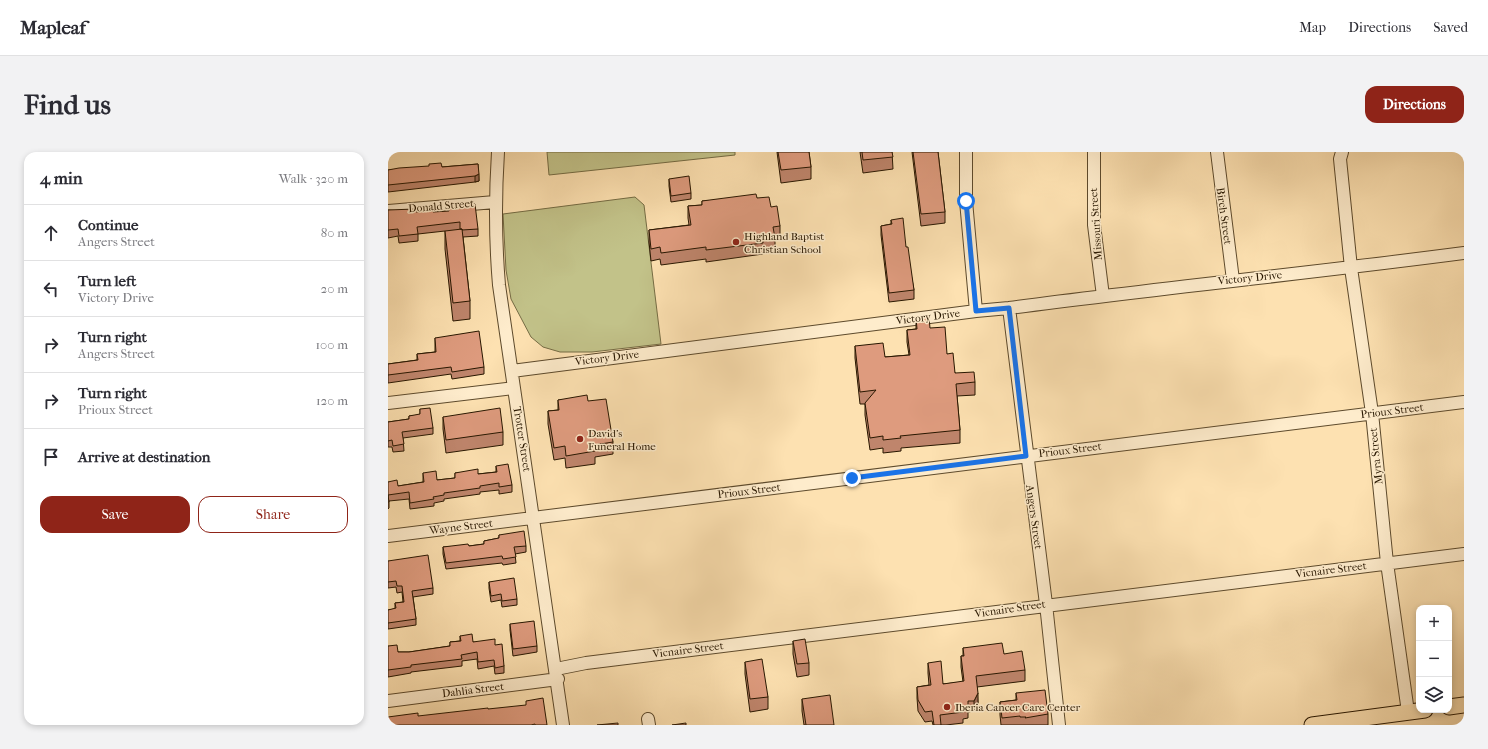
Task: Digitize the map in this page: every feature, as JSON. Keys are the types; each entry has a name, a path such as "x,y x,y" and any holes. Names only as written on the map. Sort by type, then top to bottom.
{"main road":[{"path":"1452,707 1464,705"},
{"path":"1312,725 1416,711"}],"street":[{"name":"Trotter Street","path":"498,152 494,202 495,239 499,285 557,674 563,725"},
{"path":"966,152 966,201 976,311"},
{"name":"Missouri Street","path":"1094,152 1094,225 1103,296"},
{"name":"Birch Street","path":"1216,152 1233,280"},
{"name":"Myra Street","path":"1342,152 1340,159 1351,268 1372,413 1387,564 1408,712"},
{"name":"Donald Street","path":"388,210 494,202"},
{"name":"Victory Drive","path":"512,370 976,311 1233,280 1351,268 1464,253"},
{"name":"Angers Street","path":"1009,308 1026,456 1046,604 1059,725"},
{"path":"388,403 514,388"},
{"name":"Prioux Street","path":"534,518 1464,402"},
{"name":"Wayne Street","path":"388,536 534,518"},
{"name":"Vicnaire Street","path":"557,674 586,663 870,628 1046,604 1464,554"},
{"name":"Dahlia Street","path":"388,701 557,674"}],"green space":[{"path":"547,152 735,152 735,155 549,175"},
{"path":"635,197 644,205 661,344 592,352 560,352 543,347 531,337 511,299 506,270 503,214"}],"building":[{"path":"778,152 809,152 811,167 781,170"},
{"path":"862,152 892,152 893,157 863,160"},
{"path":"913,152 938,152 945,212 921,214"},
{"path":"441,163 442,167 478,164 479,174 475,176 388,185 388,170 429,166 429,164"},
{"path":"689,176 691,193 671,196 669,179"},
{"path":"756,194 757,198 769,197 771,207 777,206 780,226 773,227 775,238 763,239 763,243 706,250 706,247 661,253 660,247 651,249 649,230 691,225 688,206 702,205 702,201"},
{"path":"475,204 478,229 462,230 460,229 460,222 417,227 418,234 399,236 398,229 388,230 388,210 415,209 416,212 433,210 433,212 449,211 448,207"},
{"path":"903,218 906,247 908,247 914,290 889,293 881,226 892,224 891,220"},
{"path":"462,229 470,301 453,303 445,231"},
{"path":"929,317 930,328 945,327 947,354 953,353 955,373 974,372 975,382 956,384 960,430 900,436 901,438 883,440 883,436 870,438 865,403 876,390 860,392 855,346 883,343 885,357 910,355 907,330 917,329 916,318"},
{"path":"479,331 484,367 452,372 451,367 388,375 388,364 418,360 417,354 436,352 435,338"},
{"name":"David's Funeral Home","path":"587,395 588,401 606,399 613,442 594,445 595,451 566,456 565,446 554,448 548,411 559,410 558,400"},
{"path":"430,408 433,428 402,432 404,444 393,446 392,440 388,441 388,422 409,419 409,416 420,414 420,409"},
{"path":"500,408 503,432 446,440 443,417"},
{"path":"508,464 512,485 499,487 499,483 480,486 480,488 444,493 444,495 433,497 434,499 410,503 409,492 388,495 388,482 397,480 398,486 424,482 423,473 436,471 437,480 455,478 455,473 478,469 478,474 497,472 496,466"},
{"path":"524,531 526,546 514,547 516,557 503,559 502,556 446,563 443,547 484,544 484,541 499,538 499,535"},
{"path":"428,555 433,588 412,591 416,619 388,623 388,610 396,608 395,603 404,602 402,586 397,586 396,581 388,582 388,561"},
{"path":"514,578 517,599 502,601 501,594 491,596 489,582"},
{"path":"534,621 537,646 513,649 510,624"},
{"path":"472,634 473,642 495,639 495,645 502,644 504,666 495,668 494,660 478,662 477,652 461,655 462,659 411,665 411,667 388,670 388,646 397,645 398,652 409,652 450,646 450,642 461,641 460,636"},
{"path":"805,639 809,663 797,664 793,641"},
{"path":"1002,643 1004,654 1022,651 1025,670 976,676 978,693 974,701 968,701 968,707 962,708 963,712 940,715 941,725 934,725 932,711 925,712 918,700 917,687 931,685 928,663 941,661 943,684 964,681 961,656 964,656 963,648"},
{"path":"762,659 768,697 750,699 745,662"},
{"path":"1045,690 1048,714 1025,718 1026,717 1020,716 1002,718 1000,702 1017,700 1016,693"},
{"path":"830,695 834,725 806,725 802,699"},
{"path":"543,698 547,725 388,725 388,717 418,713 418,716 526,705 526,701"},
{"path":"618,723 618,725 597,725"},
{"path":"686,723 686,725 672,725"}],"place":[{"name":"Highland Baptist Christian School","path":"736,242"},
{"name":"David's Funeral Home","path":"580,439"},
{"name":"Iberia Cancer Care Center","path":"947,707"}],"route":[{"path":"852,478 1026,456 1009,308 976,311 966,201"}]}
